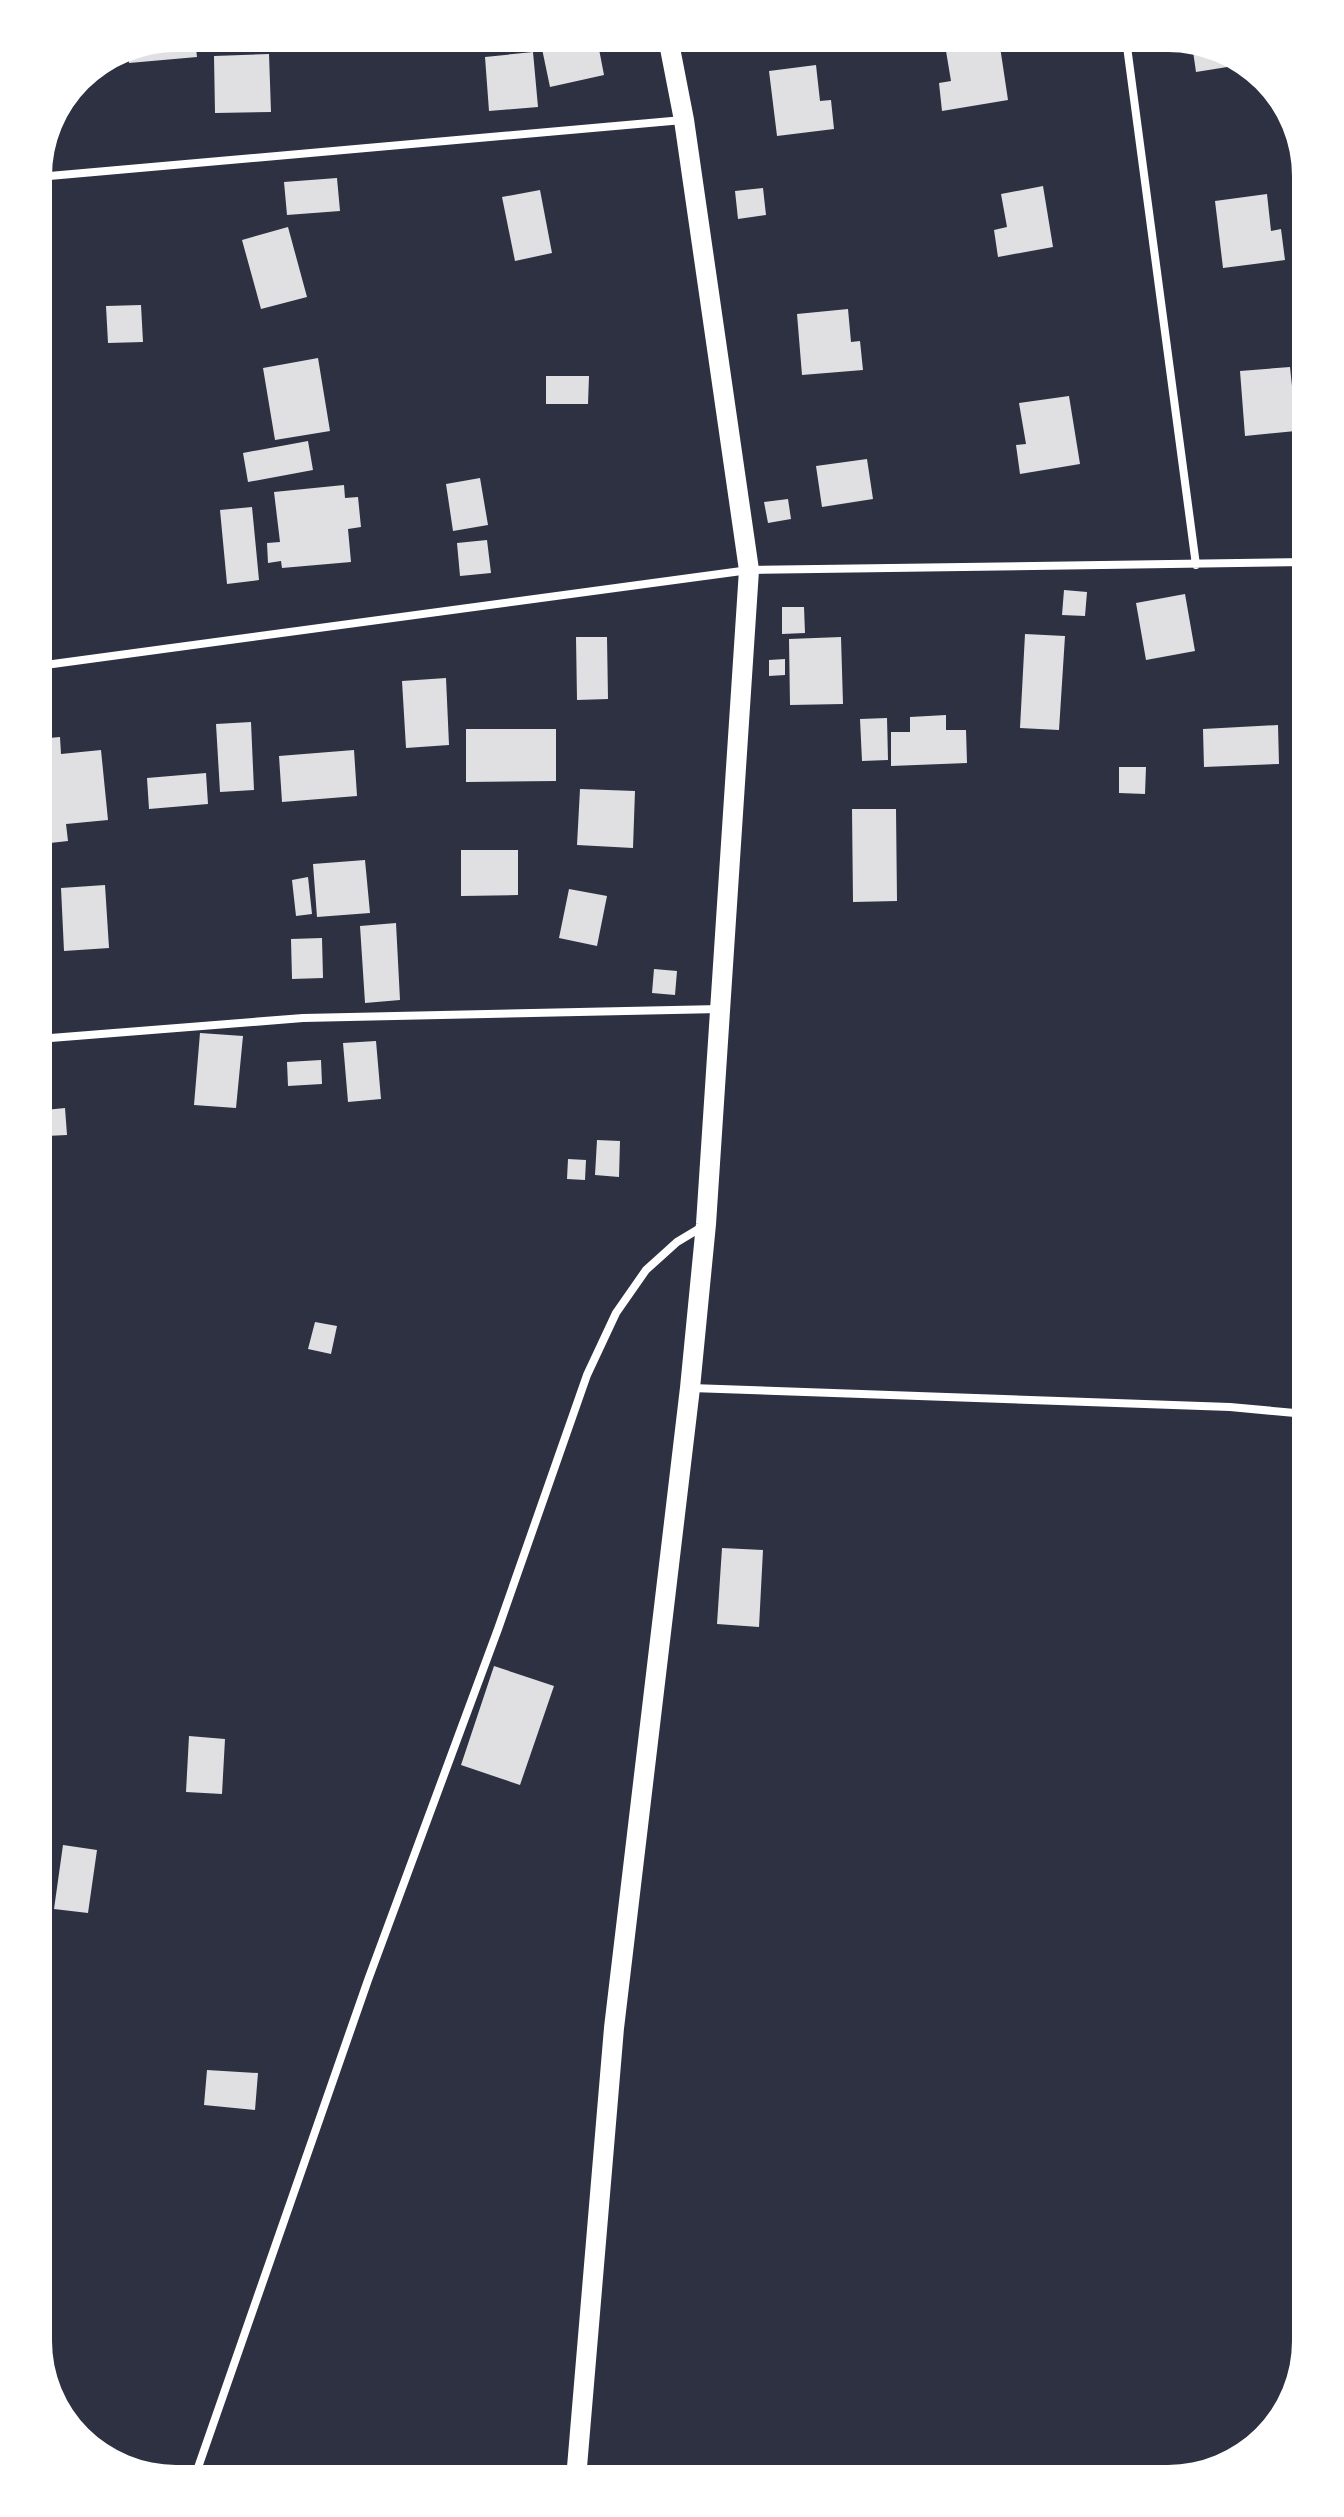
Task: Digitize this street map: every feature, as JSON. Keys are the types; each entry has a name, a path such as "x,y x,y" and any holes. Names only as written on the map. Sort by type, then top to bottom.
{"main road":[{"path":"577,2465 614,2028 690,1388 706,1224 749,570 684,120 671,52"}],"street":[{"path":"1128,52 1196,565"},
{"path":"52,176 684,120"},
{"path":"52,664 749,570 1292,562"},
{"path":"52,1038 303,1018 720,1009"},
{"path":"199,2465 368,1980 498,1629 587,1375 616,1313 646,1270 677,1242 706,1224"},
{"path":"690,1388 1230,1407 1292,1413"}],"building":[{"path":"196,52 197,57 129,63 152,54"},
{"path":"533,52 538,107 489,111 485,57"},
{"path":"543,52 600,52 604,75 550,87"},
{"path":"946,52 1001,52 1008,100 942,111 939,83 951,81"},
{"path":"269,54 271,112 215,113 214,56"},
{"path":"1193,54 1226,67 1196,72"},
{"path":"816,65 820,101 831,100 834,129 777,136 769,71"},
{"path":"337,178 340,211 287,215 284,182"},
{"path":"1043,186 1053,247 998,257 994,230 1007,227 1001,194"},
{"path":"763,188 766,215 738,219 735,191"},
{"path":"540,190 552,253 515,261 502,197"},
{"path":"1267,194 1271,231 1281,229 1285,260 1223,268 1215,201"},
{"path":"288,227 307,297 261,309 242,240"},
{"path":"141,305 143,342 108,343 106,306"},
{"path":"848,309 851,342 860,341 863,370 802,375 797,314"},
{"path":"318,358 330,431 275,440 263,368"},
{"path":"1290,367 1292,431 1245,436 1240,371"},
{"path":"546,376 589,376 588,404 546,404"},
{"path":"1069,396 1080,464 1020,474 1016,445 1026,444 1019,403"},
{"path":"308,441 313,470 248,482 243,453"},
{"path":"867,459 873,499 822,507 816,466"},
{"path":"480,478 488,525 453,531 446,484"},
{"path":"344,485 345,498 358,497 361,527 348,529 351,562 282,568 281,561 268,563 267,543 280,542 274,492"},
{"path":"788,499 791,519 768,523 764,502"},
{"path":"252,507 259,580 227,584 220,510"},
{"path":"487,540 491,573 460,576 457,543"},
{"path":"1064,590 1087,592 1085,616 1062,615"},
{"path":"1185,594 1195,651 1146,660 1136,603"},
{"path":"782,607 804,607 805,633 782,634"},
{"path":"1025,634 1065,636 1059,730 1020,728"},
{"path":"576,637 607,637 608,699 577,700"},
{"path":"841,637 843,704 790,705 789,639"},
{"path":"785,659 785,675 769,676 769,660"},
{"path":"446,678 449,745 406,748 402,681"},
{"path":"946,715 946,730 966,730 967,763 891,766 891,732 910,732 910,717"},
{"path":"887,718 888,760 862,761 860,719"},
{"path":"251,722 254,790 220,792 216,724"},
{"path":"1278,725 1279,764 1204,767 1203,729"},
{"path":"466,729 556,729 556,781 466,782"},
{"path":"60,737 61,754 101,750 108,820 66,824 68,841 52,843 52,738"},
{"path":"354,750 357,796 282,802 279,756"},
{"path":"1119,767 1146,767 1145,794 1119,793"},
{"path":"206,773 208,804 149,809 147,778"},
{"path":"580,789 635,791 633,848 577,845"},
{"path":"852,809 896,809 897,901 853,902"},
{"path":"461,850 518,850 518,895 461,896"},
{"path":"365,860 370,913 317,917 313,864"},
{"path":"308,877 312,914 296,916 292,880"},
{"path":"105,885 109,948 64,951 61,888"},
{"path":"569,889 607,896 597,946 559,938"},
{"path":"396,923 400,1000 365,1003 360,926"},
{"path":"322,938 323,978 292,979 291,939"},
{"path":"654,969 677,971 675,995 652,993"},
{"path":"200,1033 243,1036 236,1108 194,1105"},
{"path":"376,1041 381,1099 348,1102 343,1043"},
{"path":"321,1060 322,1084 288,1086 287,1062"},
{"path":"65,1108 67,1135 52,1136 52,1109"},
{"path":"597,1140 620,1141 619,1177 595,1175"},
{"path":"568,1159 586,1160 585,1180 567,1179"},
{"path":"315,1322 337,1326 331,1354 308,1349"},
{"path":"722,1548 763,1550 759,1627 717,1624"},
{"path":"494,1666 554,1686 520,1785 461,1765"},
{"path":"189,1736 225,1739 222,1794 186,1792"},
{"path":"63,1845 97,1850 88,1913 54,1909"},
{"path":"207,2070 258,2073 255,2110 204,2105"}]}
